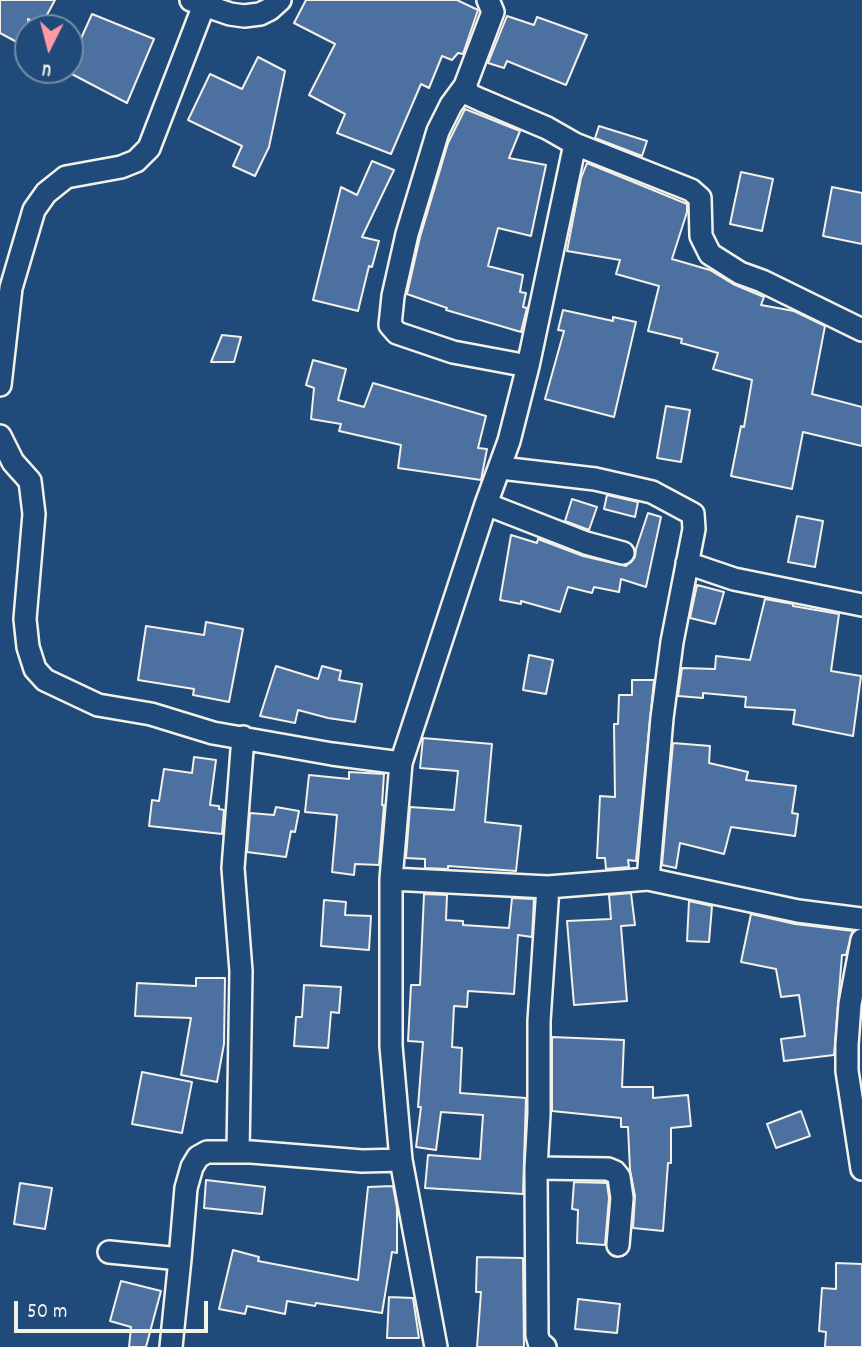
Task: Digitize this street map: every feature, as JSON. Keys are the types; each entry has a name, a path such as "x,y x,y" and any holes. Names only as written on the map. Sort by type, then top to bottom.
{"street":[{"path":"0,385 5,294 34,209 46,193 66,177 121,167 136,161 149,148 198,3 244,16 260,14 280,0"},
{"path":"488,0 493,12 465,86 451,105 434,144 407,234 393,296 390,325 397,333 453,352 528,366"},
{"path":"465,86 470,94 481,100 548,128 575,144 691,190 700,198 701,236 710,254 740,273 862,330"},
{"path":"436,1347 401,1160 391,1046 391,879 401,762 486,503 501,468 528,366 575,144"},
{"path":"0,436 12,462 30,481 32,491 34,514 25,619 34,669 45,680 98,705 151,714 213,733 331,754 401,762"},
{"path":"501,468 595,479 652,492 693,514 695,521 672,642 662,718 648,879"},
{"path":"486,503 586,543 623,553"},
{"path":"687,562 734,579 862,605"},
{"path":"238,1152 241,971 233,867 243,737"},
{"path":"391,879 548,887 648,879 798,911 862,919"},
{"path":"545,1347 539,1342 537,1335 536,1168 539,1021 548,887"},
{"path":"862,940 847,1072 862,1169"},
{"path":"171,1347 186,1188 198,1157 207,1152 238,1152 362,1161 401,1160"},
{"path":"536,1168 608,1169 615,1172 619,1177 622,1198 618,1245"},
{"path":"109,1252 180,1259"}],"building":[{"path":"0,0 55,0 47,14 14,14 14,40 0,33"},
{"path":"306,0 457,0 478,10 463,54 458,53 452,60 442,56 429,88 421,84 391,154 337,133 345,114 309,95 335,44 294,23"},
{"path":"92,14 154,39 127,103 84,80 84,32"},
{"path":"507,16 534,25 537,17 587,35 566,85 507,61 504,68 488,63"},
{"path":"258,57 285,71 269,147 255,176 233,166 242,146 188,120 210,74 242,89"},
{"path":"465,109 520,131 509,158 546,165 531,236 498,228 488,266 523,275 520,292 526,293 523,307 527,308 521,332 446,310 447,308 407,294 420,237 448,143"},
{"path":"599,126 647,141 642,156 595,138"},
{"path":"372,161 394,170 362,237 379,241 372,267 369,266 358,311 313,300 341,187 357,195"},
{"path":"587,163 687,204 687,212 672,259 710,270 733,284 764,297 761,305 794,311 825,326 812,394 862,407 862,446 803,432 792,489 731,476 741,426 744,427 752,380 713,369 718,353 681,343 682,339 648,331 659,286 616,274 620,260 567,251 581,178"},
{"path":"741,172 773,179 762,231 730,224"},
{"path":"832,187 862,193 862,244 823,236"},
{"path":"563,310 613,321 613,317 636,322 614,417 545,399 564,331 558,330"},
{"path":"222,335 241,337 234,362 211,362"},
{"path":"313,360 346,369 338,400 364,407 373,383 486,416 478,448 487,449 481,480 398,468 401,445 339,431 341,424 311,419 314,388 306,385"},
{"path":"666,406 690,410 681,462 657,458"},
{"path":"607,495 638,502 635,517 604,509"},
{"path":"572,499 597,507 589,530 565,521"},
{"path":"648,513 661,517 646,587 621,579 619,592 594,587 592,593 568,587 560,612 521,601 521,604 500,600 511,535 537,543 538,539 583,556 626,566 635,557"},
{"path":"797,516 823,521 815,567 788,562"},
{"path":"697,585 724,592 715,624 690,618"},
{"path":"765,599 839,614 831,671 861,676 853,736 793,724 795,710 745,707 746,697 703,693 703,698 678,696 682,668 715,669 716,656 750,660"},
{"path":"206,622 243,629 229,702 193,695 194,689 138,680 146,626 204,635"},
{"path":"529,655 553,660 546,694 523,690"},
{"path":"276,666 318,679 322,666 341,671 339,680 362,684 355,722 298,710 295,723 260,716"},
{"path":"632,680 654,680 636,861 628,860 629,867 606,869 605,858 597,858 600,796 615,797 614,724 618,724 619,695 632,695"},
{"path":"423,738 492,744 485,822 521,826 516,871 448,866 448,869 425,868 425,859 406,858 410,807 454,810 458,771 420,768"},
{"path":"673,743 710,746 709,763 748,772 746,780 796,786 792,813 798,814 795,836 731,827 724,854 680,843 676,868 662,865"},
{"path":"194,757 216,760 210,805 224,810 222,834 149,826 152,800 159,801 164,769 192,773"},
{"path":"349,772 384,774 379,865 355,864 354,875 332,872 337,815 305,812 309,775 349,779"},
{"path":"276,807 299,811 295,832 291,831 286,857 247,852 250,813 274,815"},
{"path":"631,893 635,925 621,926 627,1001 574,1005 567,921 611,919 609,895"},
{"path":"424,894 447,895 446,920 463,921 463,925 509,928 512,898 534,899 532,937 518,935 514,994 468,991 467,1007 454,1006 452,1047 462,1048 460,1093 526,1098 523,1194 425,1188 428,1155 480,1159 483,1115 441,1112 436,1150 416,1147 421,1107 418,1107 423,1042 408,1041 411,985 420,985"},
{"path":"324,900 346,902 345,915 371,916 369,950 321,946"},
{"path":"689,901 712,906 709,942 687,941"},
{"path":"751,914 795,924 853,931 846,955 842,955 834,1055 784,1061 781,1039 805,1036 799,995 781,997 776,969 741,962"},
{"path":"196,978 225,978 224,1044 217,1082 181,1075 191,1018 135,1016 137,983 196,986"},
{"path":"304,985 341,987 339,1013 331,1012 328,1048 294,1046 296,1017 302,1017"},
{"path":"552,1037 624,1040 622,1087 653,1087 653,1098 688,1095 691,1126 671,1128 671,1163 668,1163 663,1231 633,1228 635,1196 630,1170 628,1127 621,1127 621,1118 552,1111"},
{"path":"142,1072 192,1082 182,1133 132,1124"},
{"path":"801,1111 810,1136 776,1148 767,1124"},
{"path":"206,1180 265,1187 262,1214 204,1208"},
{"path":"574,1182 607,1183 609,1198 605,1245 577,1243 578,1210 572,1209"},
{"path":"20,1183 52,1188 45,1229 14,1224"},
{"path":"393,1186 397,1208 397,1253 392,1252 382,1313 287,1301 285,1314 247,1306 245,1314 219,1309 233,1250 259,1257 258,1261 358,1280 368,1187"},
{"path":"477,1257 523,1258 524,1347 477,1347 481,1292 476,1292"},
{"path":"836,1263 862,1264 862,1347 825,1347 826,1332 819,1331 822,1288 836,1289"},
{"path":"121,1281 161,1291 146,1347 129,1347 131,1327 110,1321"},
{"path":"389,1297 413,1298 419,1338 387,1338"},
{"path":"578,1299 620,1304 617,1333 575,1329"}]}
